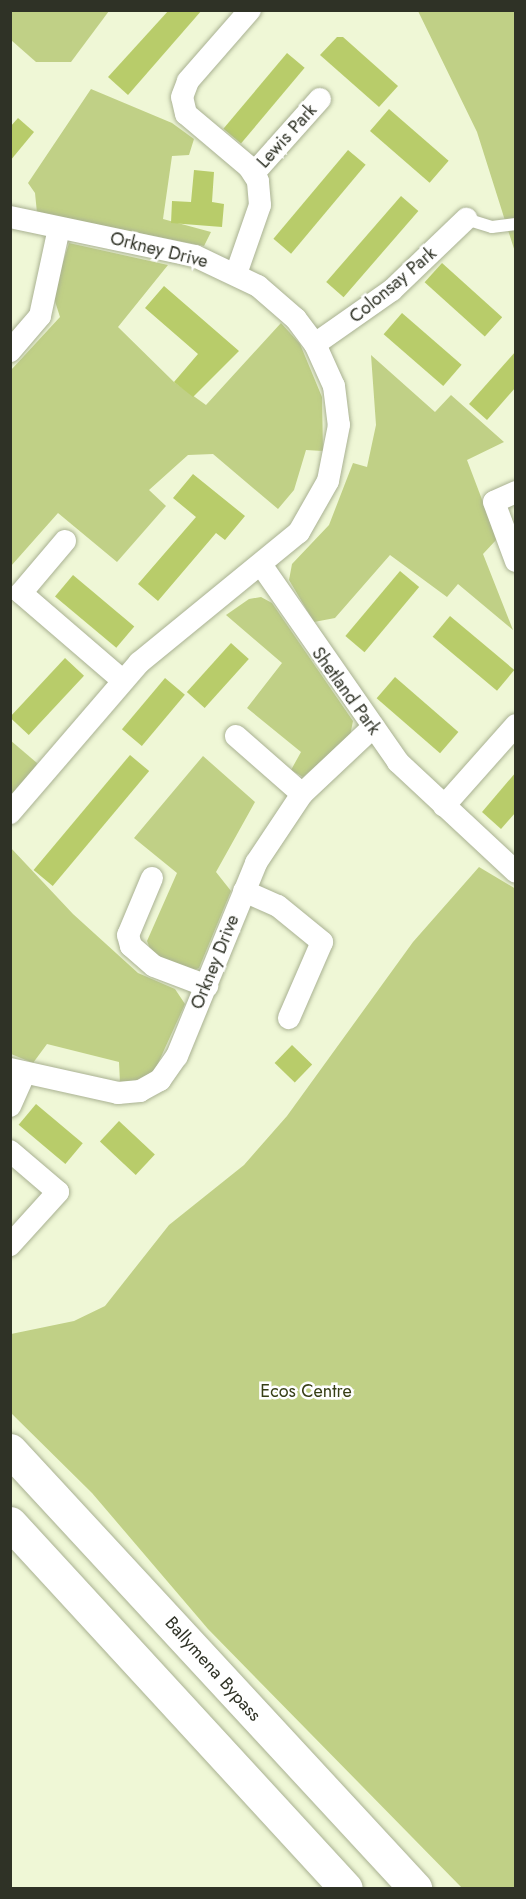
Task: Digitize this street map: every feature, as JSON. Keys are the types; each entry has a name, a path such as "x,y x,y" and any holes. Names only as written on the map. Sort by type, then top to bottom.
{"highway":[{"name":"Ballymena Bypass","path":"10,1450 415,1888"},
{"path":"10,1523 346,1888"}],"street":[{"name":"Lewis Park","path":"236,274 260,205 254,173 188,116 182,99 188,81 250,10"},
{"name":"Lewis Park","path":"254,173 321,99"},
{"name":"Orkney Drive","path":"10,218 165,248 236,274 278,302 315,344 338,402 336,452 313,512 262,566 167,637 122,680 42,782 10,813"},
{"name":"Colonsay Park","path":"315,344 392,290 466,219"},
{"path":"10,351 40,316 59,228"},
{"path":"516,492 494,502 516,561"},
{"path":"65,541 21,593 122,680"},
{"name":"Shetland Park","path":"262,566 372,728 398,762 516,873"},
{"path":"444,806 516,725"},
{"name":"Orkney Drive","path":"17,1072 118,1093 149,1088 177,1056 256,863 302,794 372,728"},
{"path":"236,736 302,794"},
{"path":"152,878 128,935 131,946 153,966 207,986"},
{"path":"244,891 278,906 322,942 289,1018"},
{"path":"10,1106 17,1072"},
{"path":"10,1151 58,1192 10,1245"}],"lane":[{"path":"466,219 492,227 516,224"}],"green space":[{"path":"10,11 109,11 71,62 36,62 11,40"},
{"path":"418,11 515,11 515,252 477,132"},
{"path":"91,89 172,123 194,139 189,155 172,156 163,219 211,232 204,246 37,213 35,193 28,183"},
{"path":"69,243 168,265 118,327 174,382 206,405 281,323 300,344 322,397 323,451 306,450 294,490 278,509 213,454 188,455 149,490 166,506 117,562 58,513 11,566 11,370 60,317 53,295"},
{"path":"371,355 435,412 451,395 504,442 467,460 497,539 483,554 513,630 458,584 447,597 390,555 335,618 314,622 289,580 292,564 329,525 353,463 367,467 376,425"},
{"path":"261,597 272,603 353,721 350,736 303,777 291,770 301,752 247,708 282,663 226,615 249,599"},
{"path":"10,740 37,763 33,782 10,802"},
{"path":"203,756 255,802 216,872 231,891 199,968 190,972 153,957 147,941 177,873 134,838"},
{"path":"10,847 73,914 138,973 175,989 185,1004 155,1070 138,1083 120,1083 119,1062 47,1044 33,1063 11,1054"},
{"name":"Ecos Centre","path":"479,867 516,889 515,1888 462,1888 208,1629 92,1493 10,1412 11,1334 74,1321 105,1306 169,1225 244,1165 287,1116 413,942"}],"building":[{"path":"169,10 202,10 128,95 108,77"},
{"path":"337,37 343,37 398,86 379,107 320,55"},
{"path":"287,53 305,68 241,144 223,129"},
{"path":"389,109 449,161 430,183 370,131"},
{"path":"18,118 34,132 10,161 10,127"},
{"path":"348,150 366,165 291,254 273,239"},
{"path":"194,170 214,172 212,202 224,204 222,227 171,223 172,201 191,202"},
{"path":"401,196 418,211 344,297 326,282"},
{"path":"442,263 502,317 485,337 425,282"},
{"path":"164,286 239,351 193,397 174,382 198,354 145,308"},
{"path":"402,313 462,365 443,386 384,334"},
{"path":"516,351 516,387 487,420 469,404"},
{"path":"193,474 245,516 225,540 216,533 158,601 138,584 196,517 173,498"},
{"path":"400,571 419,587 365,652 345,636"},
{"path":"73,575 134,626 116,648 55,596"},
{"path":"450,616 514,670 497,691 433,637"},
{"path":"231,643 249,659 205,708 187,692"},
{"path":"65,658 84,676 29,735 10,717"},
{"path":"395,677 458,732 440,753 377,698"},
{"path":"165,678 185,695 142,746 122,729"},
{"path":"130,755 149,771 53,886 34,870"},
{"path":"516,772 516,812 501,829 482,812"},
{"path":"292,1045 312,1064 295,1082 275,1063"},
{"path":"36,1104 83,1143 65,1164 19,1125"},
{"path":"119,1121 155,1154 136,1175 100,1141"}]}
